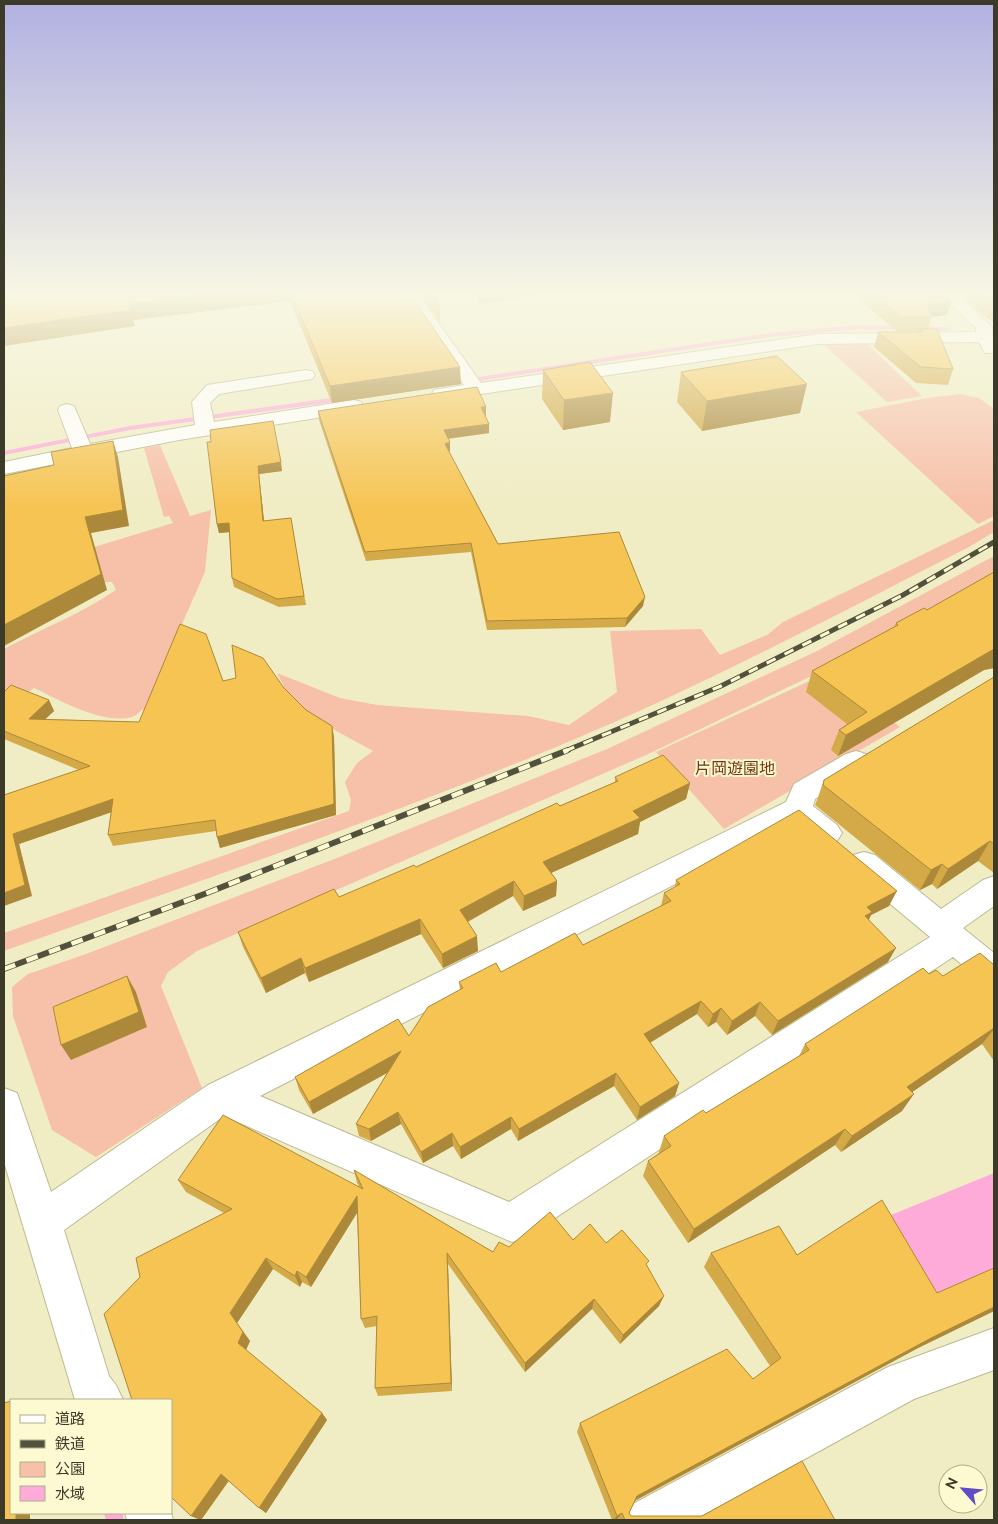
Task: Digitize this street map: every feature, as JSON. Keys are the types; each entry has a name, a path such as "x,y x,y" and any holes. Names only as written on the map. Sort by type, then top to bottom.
{"street":[{"path":"459,365 471,383"},
{"path":"428,396 471,383 612,365"},
{"path":"204,422 201,402 213,389 306,375"},
{"path":"4,468 80,443 204,422 371,404"},
{"path":"67,410 80,443"},
{"path":"42,1222 221,1097 797,809 804,792 879,747"},
{"path":"797,809 994,972"},
{"path":"221,1097 512,1223 947,933 994,889"},
{"path":"4,1105 42,1222 91,1388 100,1399"},
{"path":"649,1520 903,1382 994,1349"}],"green space":[{"path":"846,365 889,365 922,396 887,402"},
{"path":"960,394 979,398 994,409 994,516 978,524 856,412 927,398"},
{"path":"160,445 190,516 211,510 205,572 145,708 132,717 108,718 69,705 34,688 4,710 4,649 75,614 116,590 112,582 93,583 81,551 173,523 169,516 164,517 144,448"},
{"path":"994,520 994,532 969,547 767,650 613,723 423,800 4,951 4,933 349,811 351,800 345,782 357,763 373,751 309,716 288,694 277,673 340,698 377,705 528,716 569,725 617,692 610,631 701,629 720,655 767,635 783,622"},
{"path":"994,556 994,575 824,670 646,755 197,951 168,972 161,986 202,1088 96,1157 52,1130 13,1016 12,987 28,974 86,954 337,858 607,749 815,652"},
{"name":"片岡遊園地","path":"831,671 900,727 724,829 656,752"}],"water":[{"path":"994,1173 994,1274 922,1306 874,1222"}],"building":[{"path":"321,365 459,365 460,367 330,386"},
{"path":"572,365 592,365 613,393 564,400 543,370"},
{"path":"722,365 787,365 807,384 707,401 681,372"},
{"path":"919,365 951,365 953,369 921,367"},
{"path":"477,387 486,407 481,407 489,424 444,430 450,442 445,444 498,544 619,532 645,597 627,618 487,621 471,543 365,552 318,411"},
{"path":"273,421 281,462 258,466 263,521 291,518 304,596 277,599 232,578 229,523 217,524 207,442 211,442 210,430"},
{"path":"113,441 123,510 85,517 101,574 4,625 4,476 54,465 51,452"},
{"path":"994,572 994,649 846,735 839,730 867,712 812,671 898,625 896,623 924,608 927,610"},
{"path":"180,624 206,634 223,681 236,678 232,645 263,658 284,688 306,710 332,726 334,804 217,837 215,820 108,835 113,799 13,834 25,885 4,893 4,795 90,766 4,731 4,692 11,685 49,700 29,719 139,722"},
{"path":"994,677 994,844 990,841 948,869 942,864 931,870 823,785 824,780"},
{"path":"663,755 690,783 633,811 640,818 543,862 557,881 524,896 514,881 460,910 477,936 442,954 420,919 305,968 301,958 261,978 238,932 334,889 339,897 414,865 416,867 557,803 560,806 618,781 615,777"},
{"path":"799,810 897,891 867,907 872,912 865,916 896,948 778,1021 760,1002 732,1021 721,1008 713,1014 701,1001 644,1034 679,1083 640,1107 616,1073 519,1129 511,1117 460,1147 452,1133 421,1152 398,1112 369,1129 356,1124 401,1051 309,1102 295,1077 398,1019 409,1036 428,1007 463,988 459,982 496,963 501,972 575,933 583,945 671,901 664,893 680,884 676,880"},
{"path":"980,953 994,965 994,1028 907,1087 914,1094 852,1136 845,1129 694,1229 648,1161 671,1146 664,1136 703,1110 706,1113 809,1050 805,1044 923,968 929,974 936,970 943,976"},
{"path":"127,976 139,1012 61,1045 53,1007"},
{"path":"223,1115 363,1189 354,1170 493,1252 499,1242 509,1247 550,1212 573,1240 590,1224 606,1243 622,1230 649,1261 646,1264 664,1296 623,1335 594,1299 525,1363 447,1253 451,1383 375,1388 377,1316 361,1319 357,1196 306,1277 297,1271 295,1276 266,1258 230,1313 243,1332 238,1343 322,1413 259,1508 221,1474 191,1516 172,1498 172,1399 132,1399 104,1314 140,1277 136,1258 232,1209 178,1180"},
{"path":"882,1200 937,1293 994,1268 994,1307 933,1337 637,1496 629,1513 631,1516 702,1516 802,1461 835,1520 625,1520 622,1513 617,1516 580,1423 727,1349 753,1379 781,1358 711,1253 779,1226 797,1255"},
{"path":"10,1401 10,1514 16,1514 16,1520 4,1520 4,1403"}],"waterway":[{"path":"465,381 570,365"},
{"path":"4,453 130,428 345,398"},
{"path":"113,1514 115,1520"}],"railway":[{"path":"565,751 721,686 903,595 994,542"},
{"path":"4,969 207,893 568,750"}]}
